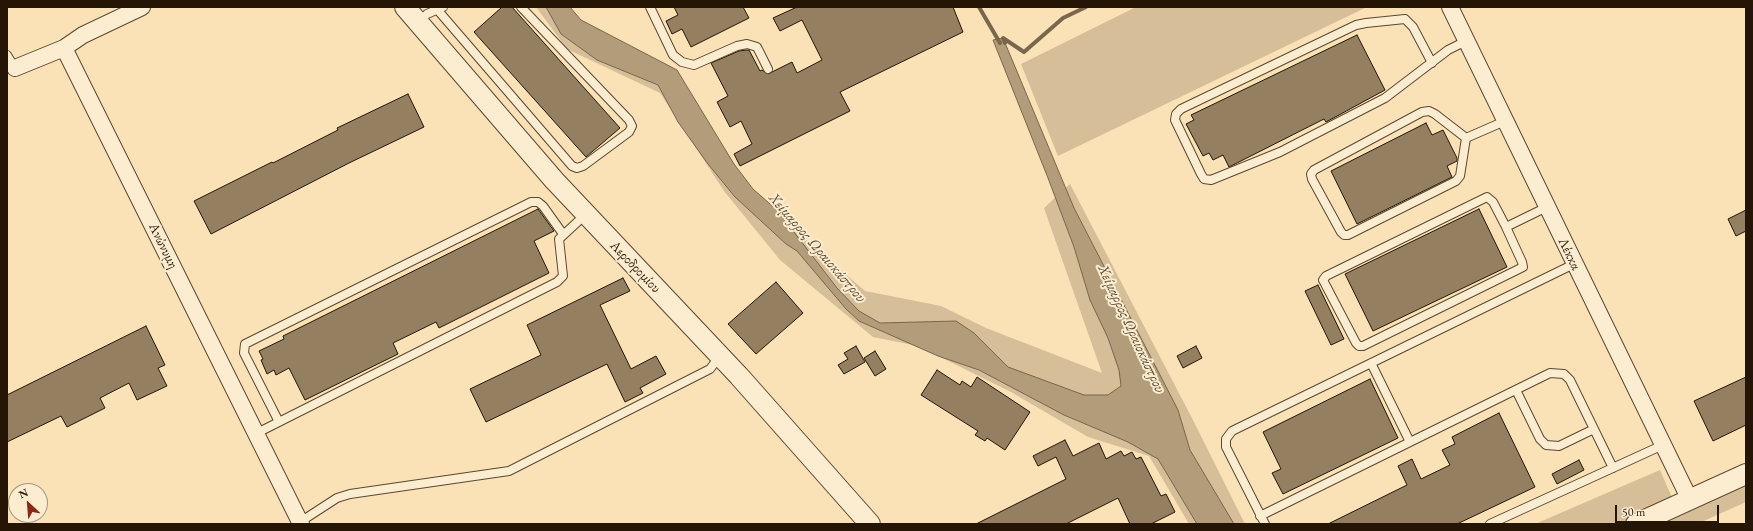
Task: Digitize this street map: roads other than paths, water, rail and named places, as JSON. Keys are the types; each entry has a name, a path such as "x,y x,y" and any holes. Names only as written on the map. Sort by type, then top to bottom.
{"street":[{"path":"11,61 64,48 83,35 142,7"},
{"name":"Αεροδρομίου","path":"404,7 470,85 585,215 720,356 870,524"},
{"name":"Λέκκα","path":"1450,7 1690,500"},
{"name":"Ανώνυμη","path":"64,48 300,523"},
{"path":"1636,524 1746,474"}],"lane":[{"path":"418,22 427,14 438,8 572,166 577,168 583,166 629,132 632,126 629,120 521,7"},
{"path":"650,7 673,55 682,62 694,65 737,46 747,44 757,47 768,69"},
{"path":"1432,63 1409,22 1405,19 1356,25 1181,108 1176,114 1175,120 1204,179 1211,180 1280,152 1385,98 1432,63 1448,50 1466,40"},
{"path":"1429,111 1435,114 1466,138 1460,176 1456,180 1348,235 1344,235 1340,232 1312,179 1311,174 1314,170 1422,112 1429,111"},
{"path":"1466,138 1505,121"},
{"path":"1487,197 1493,202 1506,227 1523,267 1363,346 1359,346 1356,342 1323,280 1326,276 1487,197"},
{"path":"278,422 244,353 245,344 531,202 538,202 543,206 563,234"},
{"path":"1506,227 1547,208"},
{"path":"255,434 557,282 563,276 559,239 563,234 575,226 585,215"},
{"path":"1265,524 1226,447 1226,439 1232,431 1574,264"},
{"path":"300,523 337,498 350,494 509,471 710,369 720,356"},
{"path":"1371,363 1410,442"},
{"path":"1260,516 1550,373 1564,374 1570,380 1613,468"},
{"path":"1516,390 1540,439 1546,446 1559,446 1594,429"},
{"path":"1490,524 1663,446"}],"water":[{"path":"546,7 570,7 581,20 677,70 734,164 753,189 777,210 837,288 859,311 880,323 956,321 974,333 1008,367 1084,395 1108,395 1121,386 1119,370 1108,338 1090,300 1074,247 1048,178 993,40 1003,38 1074,208 1178,410 1190,450 1234,524 1197,524 1158,459 1128,442 1064,415 979,370 938,356 859,321 846,309 797,251 786,244 735,197 708,164 678,122 658,85 597,60 561,34"}],"waterway":[{"name":"Χείμαρρος Ωραιοκάστρου","path":"979,7 1000,43"},
{"name":"Χείμαρρος Ωραιοκάστρου","path":"1005,43 1003,38 1024,52 1063,18 1086,7"}]}
